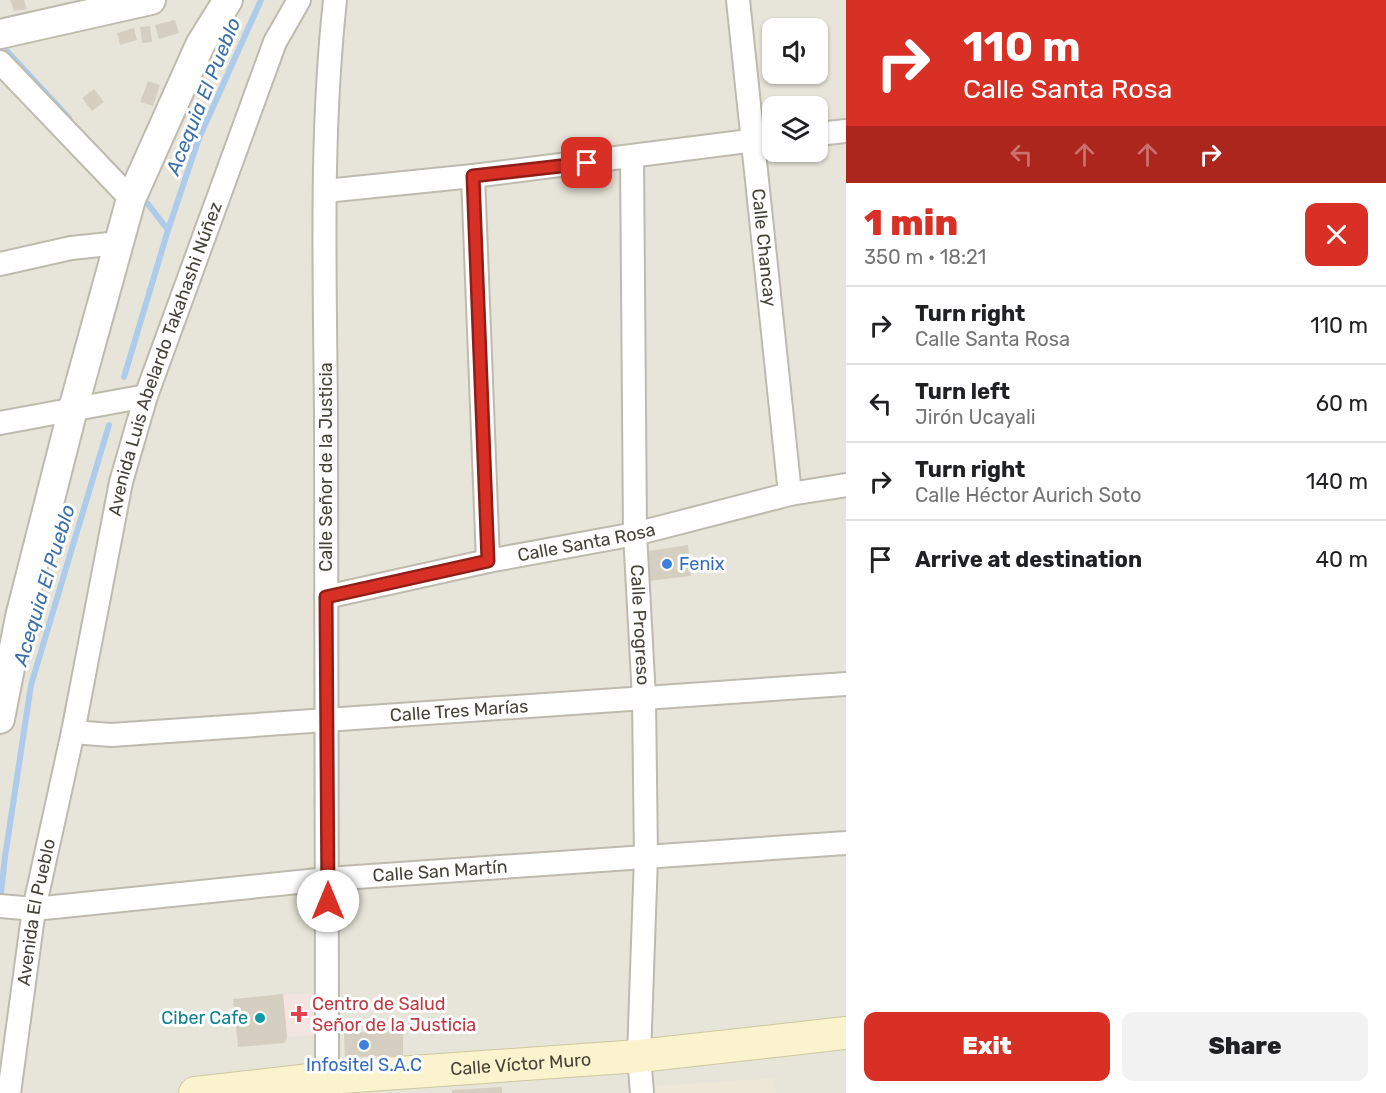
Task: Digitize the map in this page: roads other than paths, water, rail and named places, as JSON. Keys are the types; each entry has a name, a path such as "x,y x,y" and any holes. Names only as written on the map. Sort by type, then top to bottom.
{"main road":[{"name":"Calle Víctor Muro","path":"195,1093 327,1078 639,1056 846,1033"}],"street":[{"path":"0,34 151,0"},
{"path":"0,719 10,619 131,199 200,45 228,0"},
{"name":"Avenida Luis Abelardo Takahashi Núñez","path":"72,732 122,482 146,396 275,42 299,0"},
{"name":"Calle Señor de la Justicia","path":"327,1078 328,720 325,190 334,0"},
{"name":"Calle Chancay","path":"738,0 762,139"},
{"path":"0,62 131,199"},
{"path":"828,133 846,131"},
{"path":"325,190 473,176 762,139"},
{"name":"Calle Progreso","path":"632,157 635,534 644,698 646,858 639,1056 642,1093"},
{"name":"Calle Chancay","path":"764,162 790,494"},
{"path":"473,176 488,561"},
{"path":"0,264 71,248 119,243"},
{"path":"0,423 146,396"},
{"name":"Calle Santa Rosa","path":"326,597 488,561 635,534 790,494 846,485"},
{"name":"Calle Tres Marías","path":"72,732 111,735 846,684"},
{"name":"Avenida El Pueblo","path":"9,1093 16,907 72,732"},
{"name":"Calle San Martín","path":"16,907 328,879 846,843"}],"waterway":[{"name":"Acequia El Pueblo","path":"124,377 168,230 199,138 261,0"},
{"path":"5,49 69,118"},
{"path":"148,204 168,230"},
{"name":"Acequia El Pueblo","path":"0,901 31,685 109,425"}],"place":[{"name":"Fenix","path":"667,564"},
{"name":"Centro de Salud Señor de la Justicia","path":"299,1014"},
{"name":"Ciber Cafe","path":"260,1018"},
{"name":"Infositel S.A.C","path":"364,1045"}]}
